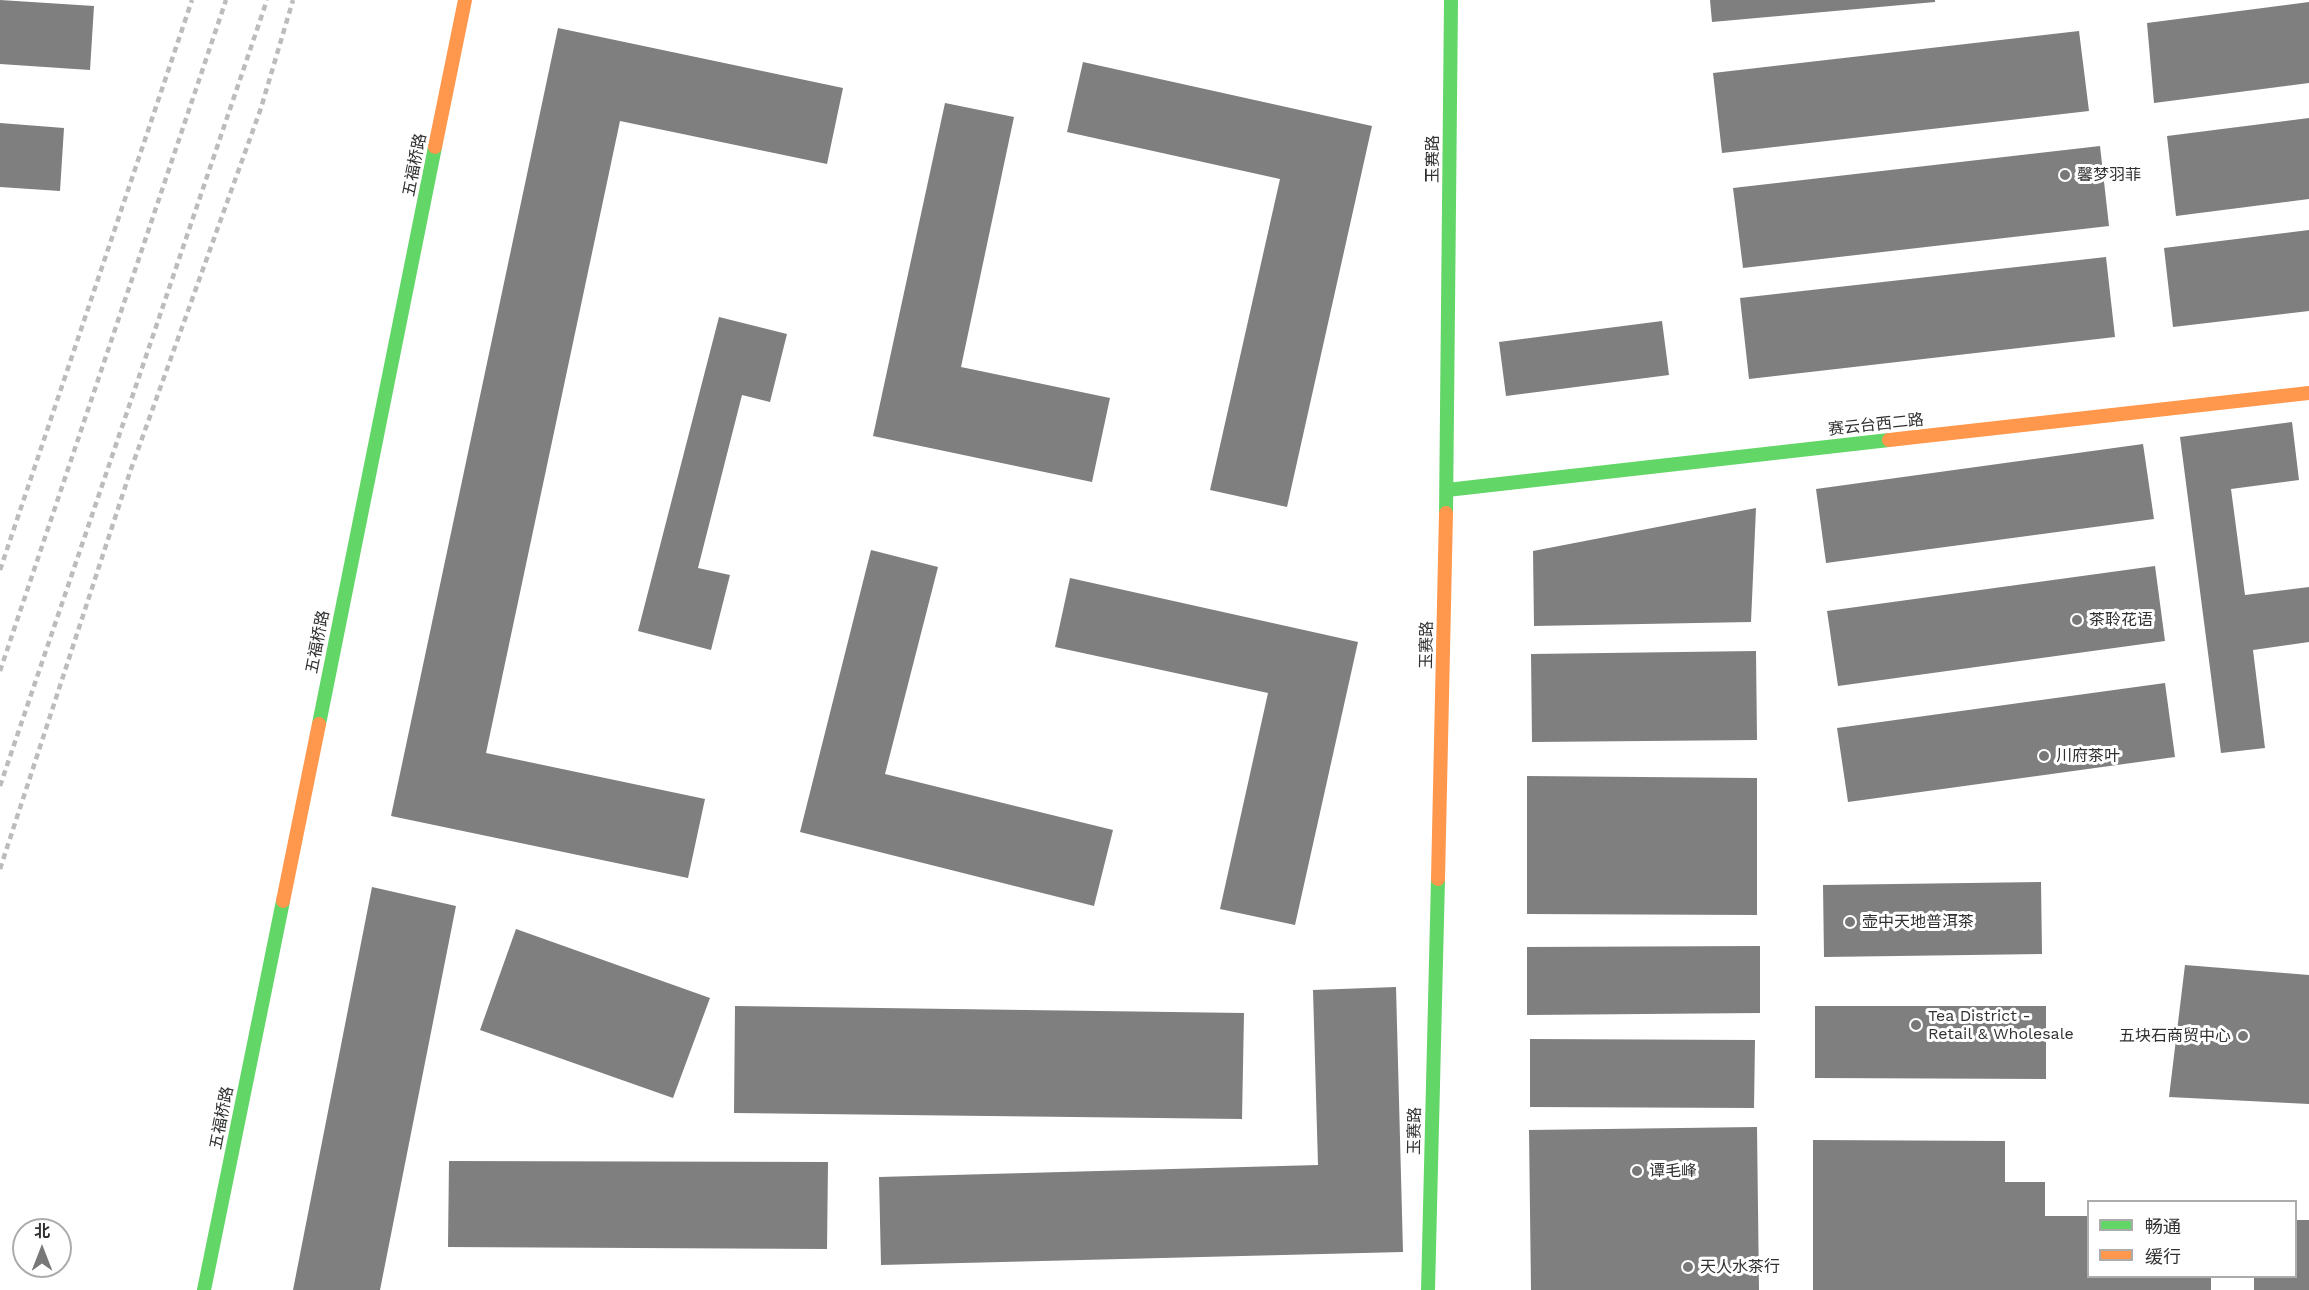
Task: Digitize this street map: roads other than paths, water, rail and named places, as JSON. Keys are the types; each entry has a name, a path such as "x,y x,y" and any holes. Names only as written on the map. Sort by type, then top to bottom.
{"street":[{"name":"五福桥路","path":"204,1290 465,0"},
{"name":"玉赛路","path":"1428,1290 1447,490 1451,0"},
{"name":"赛云台西二路","path":"1447,490 2309,393"}],"railway":[{"path":"0,570 192,0"},
{"path":"0,671 226,0"},
{"path":"0,786 267,0"},
{"path":"0,869 131,469 261,108 293,0"}],"place":[{"name":"馨梦羽菲","path":"2065,175"},
{"name":"茶聆花语","path":"2077,620"},
{"name":"川府茶叶","path":"2044,756"},
{"name":"壶中天地普洱茶","path":"1850,922"},
{"name":"Tea District - Retail & Wholesale","path":"1916,1025"},
{"name":"五块石商贸中心","path":"2243,1036"},
{"name":"谭毛峰","path":"1637,1171"},
{"name":"天人水茶行","path":"1688,1267"}]}
